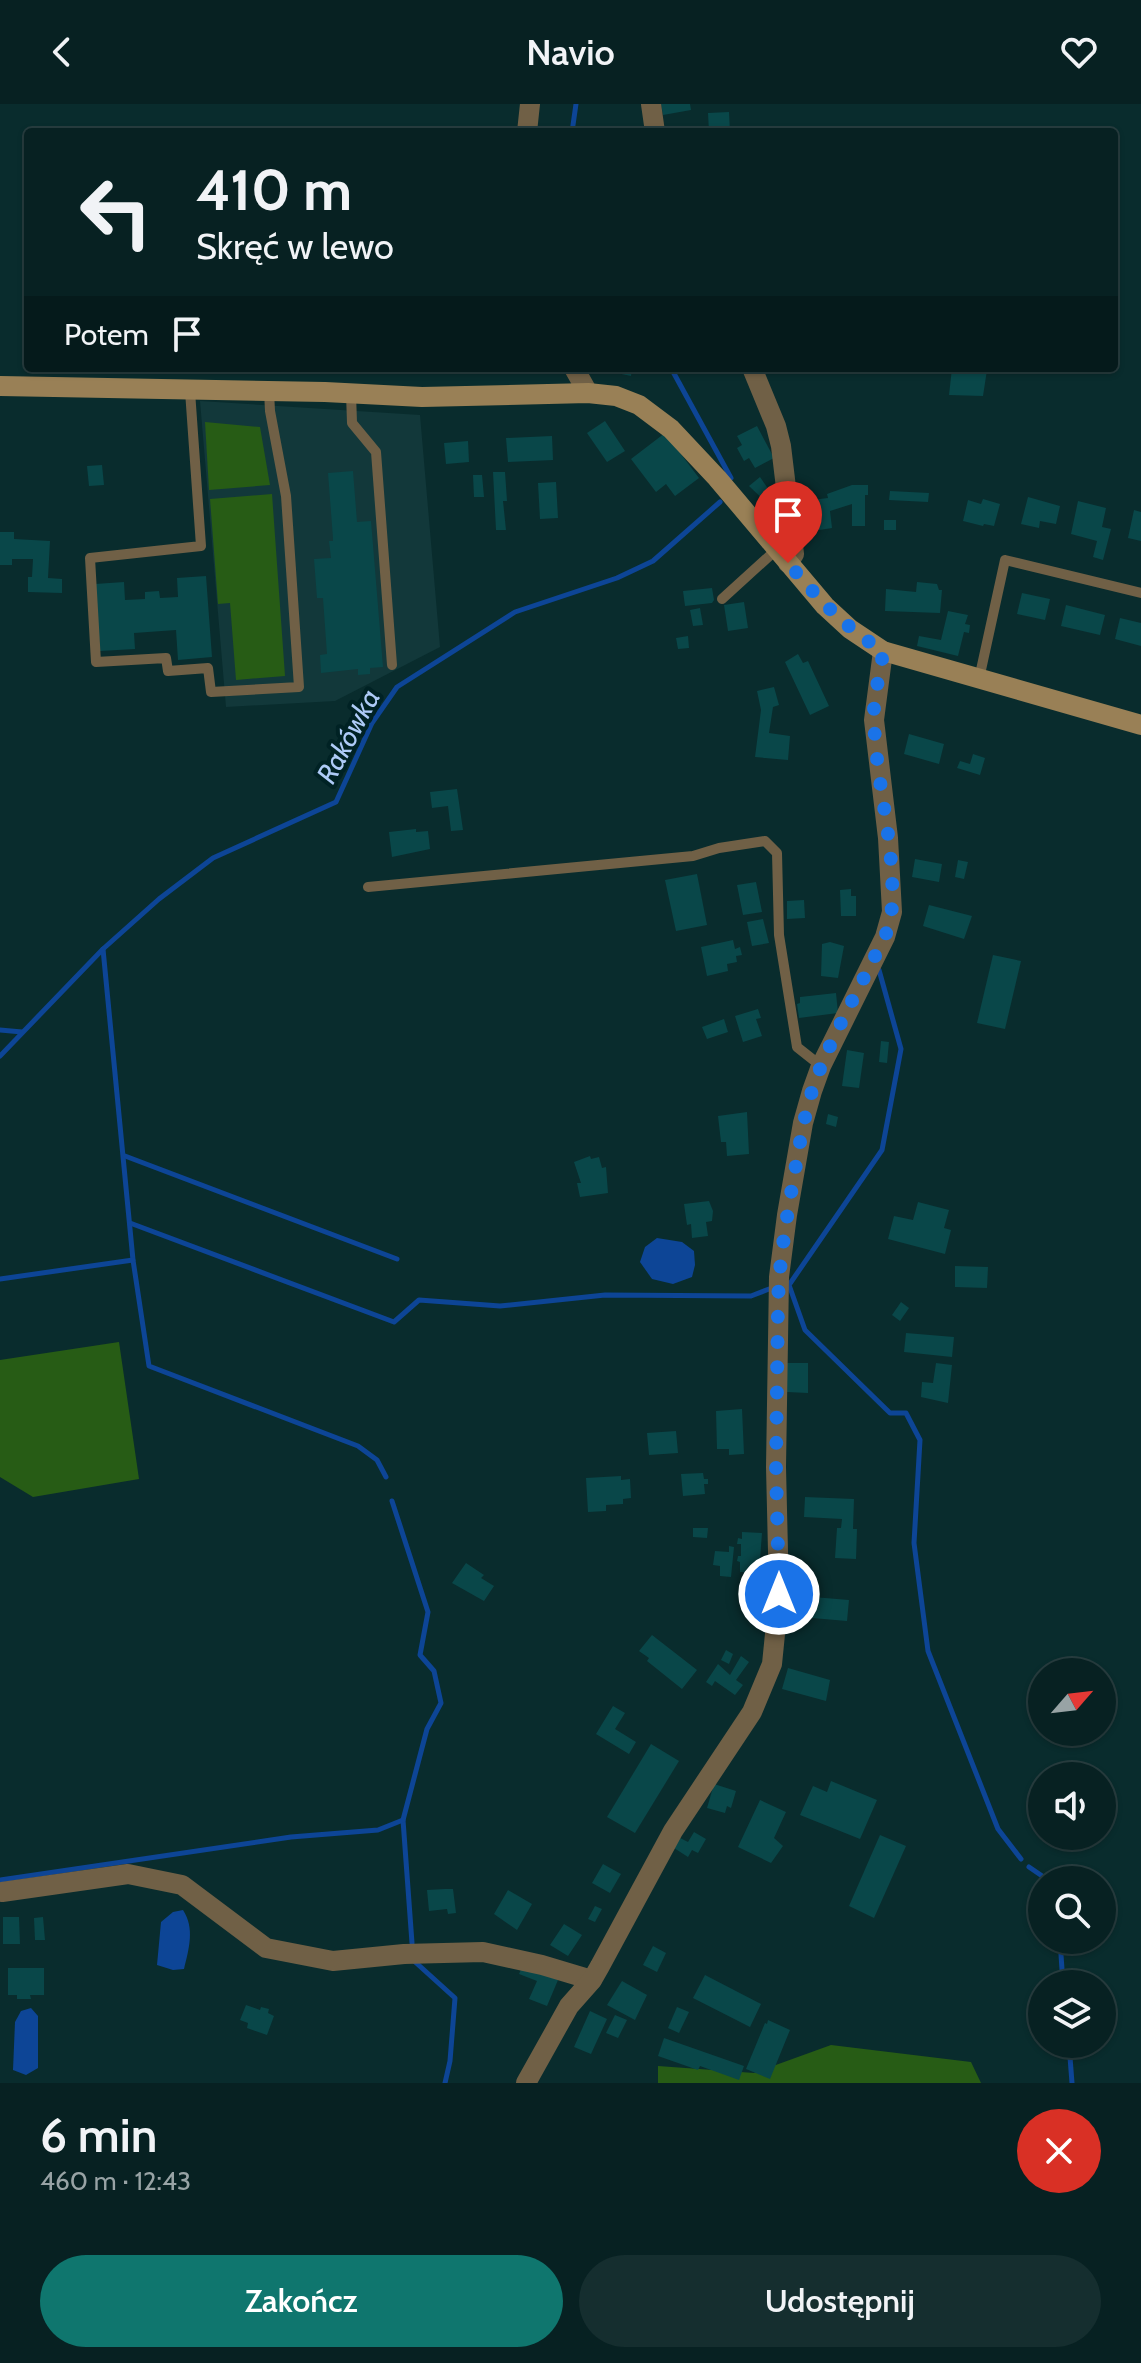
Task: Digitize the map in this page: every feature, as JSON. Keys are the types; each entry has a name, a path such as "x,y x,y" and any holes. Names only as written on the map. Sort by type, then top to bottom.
{"street":[{"path":"527,128 530,104"},
{"path":"651,104 654,128"},
{"path":"576,372 588,393"},
{"path":"754,372 781,446 794,554 782,556"},
{"path":"0,386 422,397 588,393 616,396 655,414 825,606 850,629 883,651 1141,725"},
{"path":"526,2083 569,2006 592,1980 673,1831 752,1712 772,1664 779,1594 776,1467 779,1277 803,1123 821,1066 890,925 892,912 888,838 874,720 883,651"},
{"path":"2,1892 128,1874 182,1885 266,1948 333,1961 404,1954 483,1952 592,1980"}],"lane":[{"path":"190,391 201,546 90,558 96,662 166,658 168,671 208,668 211,692 299,687 286,496 269,391"},
{"path":"351,393 352,423 376,452 392,665"},
{"path":"722,599 782,556"},
{"path":"979,679 1005,560 1141,593"},
{"path":"368,887 693,856 719,848 765,841 777,853 779,935 797,1047 821,1066"}],"shaded area":[{"path":"200,401 420,415 440,647 335,701 226,707"}],"green space":[{"path":"205,422 260,427 270,485 209,490"},
{"path":"272,494 285,676 236,680 230,603 218,604 210,499"},
{"path":"119,1342 139,1479 33,1497 0,1477 0,1360"},
{"path":"831,2045 971,2062 981,2083 658,2083 658,2066 754,2073"}],"water":[{"path":"657,1238 682,1242 694,1251 692,1277 673,1284 652,1279 640,1262 645,1247"},
{"path":"183,1910 190,1931 184,1969 173,1970 157,1965 161,1922 173,1912"},
{"path":"31,2008 38,2016 38,2068 26,2075 13,2070 15,2022 21,2011"}],"building":[{"path":"661,104 690,104 691,110 663,115"},
{"path":"729,112 730,128 709,128 708,113"},
{"path":"952,372 987,372 983,396 949,395"},
{"path":"605,421 625,451 607,462 587,433"},
{"path":"757,426 774,458 755,468 749,458 744,461 737,448 742,445 737,436"},
{"path":"665,433 699,478 675,496 666,484 656,492 631,459"},
{"path":"552,436 553,460 508,462 506,438"},
{"path":"468,441 469,462 446,464 444,443"},
{"path":"102,465 104,485 89,486 87,466"},
{"path":"353,471 357,522 371,521 383,667 370,668 370,674 358,675 358,669 321,673 320,655 327,654 323,598 317,598 314,559 331,558 329,541 333,538 328,473"},
{"path":"493,472 505,472 507,501 503,501 506,530 496,530"},
{"path":"473,475 482,475 484,497 474,497"},
{"path":"760,477 776,500 769,505 749,486"},
{"path":"556,482 558,518 540,519 538,483"},
{"path":"852,485 868,485 865,526 852,526 852,504 830,511 832,528 807,532 803,501 828,498 827,494"},
{"path":"890,491 929,493 928,502 889,500"},
{"path":"1028,497 1060,506 1056,524 1040,521 1039,528 1021,524"},
{"path":"983,499 1000,504 994,526 963,521 968,500 981,504"},
{"path":"1078,501 1106,508 1102,527 1111,529 1103,560 1093,557 1097,541 1071,534"},
{"path":"1134,510 1141,512 1141,541 1128,538"},
{"path":"884,520 896,520 896,530 884,530"},
{"path":"0,532 14,532 14,539 50,541 48,578 62,579 62,593 28,592 33,559 12,559 12,565 0,565"},
{"path":"206,576 212,657 178,660 176,630 134,633 135,649 100,651 95,584 124,582 125,600 145,599 145,592 159,591 160,598 178,597 177,578"},
{"path":"917,582 937,584 942,590 940,613 885,611 886,589 916,592"},
{"path":"712,588 712,603 685,606 683,591"},
{"path":"1022,593 1050,599 1045,620 1017,614"},
{"path":"744,602 748,628 728,631 724,605"},
{"path":"1066,605 1105,615 1100,635 1061,626"},
{"path":"700,608 703,625 693,626 690,610"},
{"path":"948,611 968,615 965,624 970,625 969,633 964,632 958,656 917,646 919,636 941,640"},
{"path":"1120,618 1141,623 1141,646 1115,639"},
{"path":"688,636 689,648 678,649 676,638"},
{"path":"798,654 803,663 808,661 829,706 810,715 785,662"},
{"path":"774,687 779,705 773,707 769,733 790,736 788,760 755,757 761,710 757,691"},
{"path":"909,734 944,744 939,764 904,754"},
{"path":"973,754 985,758 980,775 957,768 960,761 970,764"},
{"path":"457,789 463,830 451,831 448,806 432,808 430,792"},
{"path":"416,829 416,832 428,831 430,849 392,857 389,832"},
{"path":"915,859 942,864 939,882 912,877"},
{"path":"958,860 968,862 964,879 955,877"},
{"path":"697,874 707,925 676,931 665,880"},
{"path":"756,882 762,912 743,915 737,885"},
{"path":"851,889 851,896 856,896 856,916 841,916 840,890"},
{"path":"804,900 805,918 787,919 787,901"},
{"path":"929,905 972,916 964,939 923,926"},
{"path":"763,919 769,943 752,946 747,922"},
{"path":"733,940 735,949 740,947 742,955 736,956 737,962 727,964 728,971 707,976 701,947"},
{"path":"830,942 844,946 838,978 821,976 822,944"},
{"path":"993,955 1021,961 1005,1029 977,1023"},
{"path":"836,993 838,1013 799,1018 797,1004 800,997"},
{"path":"758,1009 761,1018 756,1019 762,1036 743,1042 735,1016"},
{"path":"724,1019 728,1032 707,1039 702,1027"},
{"path":"881,1041 889,1042 887,1063 879,1062"},
{"path":"847,1050 864,1053 859,1088 842,1086"},
{"path":"747,1112 749,1154 727,1156 726,1142 721,1142 718,1116"},
{"path":"828,1114 838,1117 836,1127 826,1124"},
{"path":"590,1156 591,1159 599,1157 602,1168 606,1167 608,1193 580,1197 577,1183 581,1183 574,1162"},
{"path":"709,1201 713,1211 712,1221 706,1222 708,1236 692,1238 684,1204"},
{"path":"918,1202 949,1210 944,1228 951,1230 945,1254 888,1239 894,1216 913,1220"},
{"path":"955,1266 988,1267 987,1288 955,1287"},
{"path":"901,1302 909,1308 900,1321 892,1315"},
{"path":"906,1333 954,1337 952,1357 904,1352"},
{"path":"787,1363 808,1363 808,1393 787,1392"},
{"path":"936,1363 952,1365 948,1403 921,1397 922,1382 933,1383"},
{"path":"742,1409 744,1454 729,1455 729,1449 717,1449 716,1411"},
{"path":"676,1431 678,1453 649,1455 647,1433"},
{"path":"703,1473 704,1479 708,1479 708,1484 704,1484 705,1494 683,1496 681,1474"},
{"path":"621,1476 621,1480 630,1479 631,1498 623,1499 623,1504 606,1505 606,1511 588,1512 586,1478"},
{"path":"805,1497 854,1499 856,1559 835,1558 837,1528 841,1528 842,1519 804,1517"},
{"path":"693,1528 708,1528 707,1538 693,1537"},
{"path":"742,1532 762,1533 759,1573 740,1572 740,1562 737,1561 741,1556 741,1544 737,1544 738,1538 742,1539"},
{"path":"729,1546 734,1547 731,1577 720,1576 720,1566 713,1565 715,1551 729,1552"},
{"path":"466,1563 494,1586 484,1601 452,1583"},
{"path":"813,1597 849,1600 847,1621 812,1618"},
{"path":"652,1635 697,1670 682,1689 639,1651"},
{"path":"726,1650 733,1654 729,1664 721,1660"},
{"path":"741,1656 749,1662 736,1680 743,1685 735,1695 715,1681 712,1686 706,1682 718,1664 730,1675"},
{"path":"788,1668 830,1680 826,1701 782,1689"},
{"path":"613,1706 625,1713 615,1729 636,1742 629,1754 596,1734"},
{"path":"651,1744 679,1761 635,1833 607,1817"},
{"path":"831,1781 877,1800 860,1839 800,1815 813,1786 827,1792"},
{"path":"714,1784 736,1791 731,1808 727,1806 725,1813 707,1808"},
{"path":"760,1800 786,1812 774,1838 783,1846 771,1863 738,1847"},
{"path":"694,1832 706,1839 698,1853 692,1850 688,1857 674,1848 680,1838 688,1842"},
{"path":"880,1835 906,1846 874,1918 849,1906"},
{"path":"603,1864 621,1874 610,1893 592,1883"},
{"path":"453,1889 456,1913 448,1914 447,1909 429,1911 427,1890"},
{"path":"508,1890 532,1904 517,1930 494,1914"},
{"path":"595,1906 602,1909 595,1922 588,1919"},
{"path":"3,1917 19,1917 20,1944 3,1944"},
{"path":"43,1917 45,1940 35,1940 34,1918"},
{"path":"564,1924 582,1935 568,1956 550,1945"},
{"path":"653,1946 666,1953 657,1972 643,1965"},
{"path":"523,1965 558,1980 547,2006 529,1999 537,1981 519,1974"},
{"path":"8,1968 44,1968 44,1995 17,1999 17,1995 8,1995"},
{"path":"705,1975 761,2004 750,2027 693,1998"},
{"path":"622,1981 647,1995 635,2020 607,2005"},
{"path":"246,2005 260,2010 261,2007 269,2009 268,2013 274,2016 267,2035 247,2028 248,2023 240,2020"},
{"path":"677,2007 689,2012 679,2033 668,2028"},
{"path":"590,2011 607,2019 591,2054 574,2047"},
{"path":"615,2015 627,2020 618,2038 606,2033"},
{"path":"768,2020 790,2030 770,2079 746,2069"},
{"path":"664,2038 744,2066 739,2080 658,2056"}],"waterway":[{"name":"Rakówka","path":"573,128 576,104"},
{"name":"Rakówka","path":"673,372 731,478"},
{"name":"Rakówka","path":"0,1056 103,949 159,899 213,858 336,802 372,723 397,687 515,612 617,578 653,561 720,502"},
{"path":"103,949 133,1260 149,1366 358,1446 377,1460 386,1477"},
{"path":"879,970 901,1049 882,1150 789,1285 805,1330 890,1413 906,1413 920,1440 914,1543 928,1651 998,1829 1021,1859"},
{"path":"0,1030 22,1032"},
{"path":"125,1156 397,1259"},
{"path":"130,1223 394,1322 419,1300 500,1306 605,1295 751,1296 769,1289"},
{"path":"0,1279 133,1260"},
{"path":"0,1880 291,1837 378,1830 403,1820 427,1729 441,1703 434,1671 420,1655 428,1612 392,1501"},
{"path":"403,1820 412,1943"},
{"path":"1061,1954 1062,1970"},
{"path":"413,1960 455,1998 445,2083"},
{"path":"1070,2058 1072,2083"}],"route":[{"path":"779,1594 776,1467 778,1304 787,1215 803,1123 812,1091 821,1066 890,925 892,912 888,838 874,720 883,651 850,629 825,606 788,563"}]}
